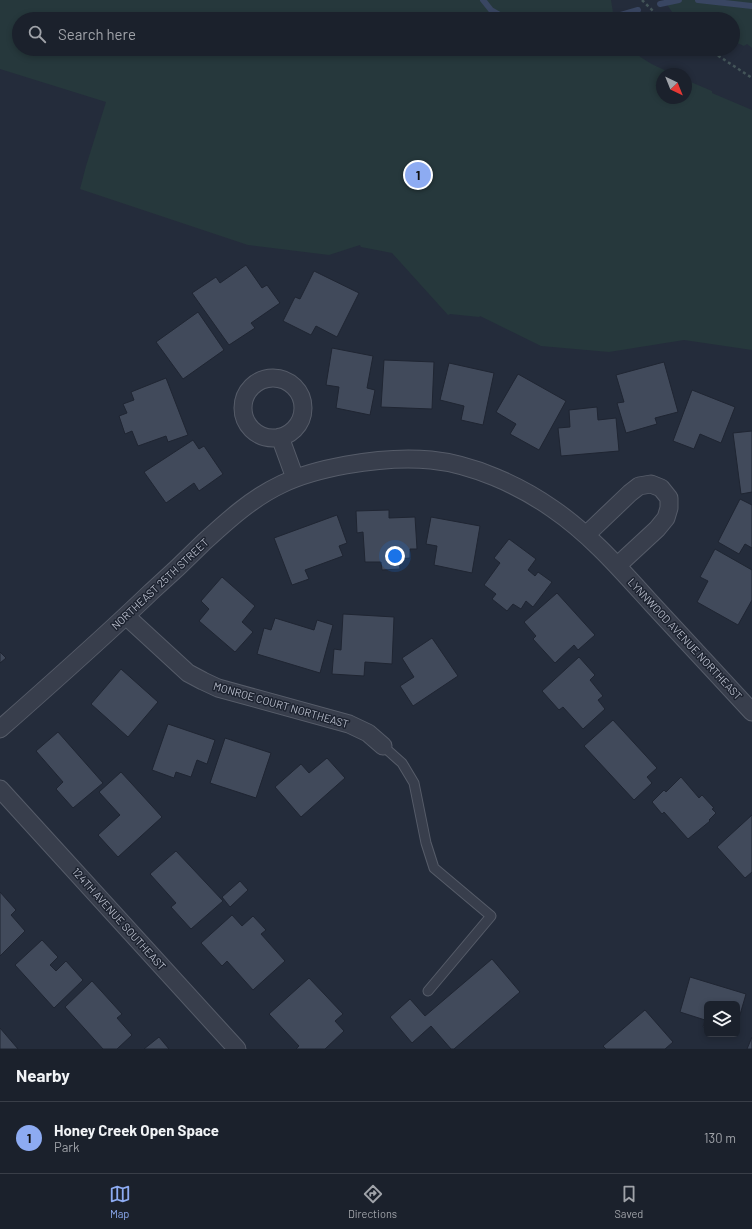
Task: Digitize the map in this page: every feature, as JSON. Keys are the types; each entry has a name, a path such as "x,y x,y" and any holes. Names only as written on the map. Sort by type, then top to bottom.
{"street":[{"path":"280,438 295,478"},
{"name":"LYNNWOOD AVENUE NORTHEAST","path":"295,478 325,469 361,462 399,458 432,460 465,467 498,478 522,489 554,509 586,535 617,566 752,712"},
{"name":"NORTHEAST 25TH STREET","path":"0,729 126,616 226,522 254,500 281,484 295,478"},
{"path":"586,535 630,493 640,486 651,484 661,488 669,498 669,508 666,518 657,529 617,566"},
{"name":"MONROE COURT NORTHEAST","path":"126,616 188,673 203,681 218,688 349,724 368,734 383,746"},
{"name":"124TH AVENUE SOUTHEAST","path":"0,789 238,1049"}],"lane":[{"path":"383,746 402,763 414,783 426,844 434,868 491,916 428,991"}],"path":[{"path":"642,0 655,12"},
{"path":"719,56 752,78"}],"shaded area":[{"path":"0,0 611,0 613,12 12,12 12,56 640,56 660,68 656,68 656,104 692,104 692,83 752,110 752,350 684,340 609,352 541,346 480,316 448,315 392,253 361,247 360,245 329,255 248,245 80,189 106,102 0,69"},
{"path":"666,0 752,0 752,48 747,44 744,46 740,44 740,12 672,12"}],"building":[{"path":"246,265 262,288 267,285 280,303 251,323 255,328 229,345 192,293 216,277 220,283"},
{"path":"314,271 359,293 337,337 316,326 311,335 283,321 295,297 300,299"},
{"path":"198,312 224,350 183,379 156,342"},
{"path":"332,348 373,356 367,388 375,390 370,415 336,408 339,387 326,385"},
{"path":"384,360 434,362 432,409 381,407"},
{"path":"664,362 678,412 655,418 657,424 626,433 617,403 624,402 616,375"},
{"path":"449,363 494,373 483,425 461,420 464,406 440,400"},
{"path":"518,374 566,401 539,450 510,434 516,424 496,412"},
{"path":"166,378 188,435 168,442 166,436 138,446 132,431 125,434 119,416 127,413 123,404 134,400 131,392"},
{"path":"692,390 735,407 721,443 700,434 694,449 673,441"},
{"path":"597,407 598,420 616,418 619,451 561,456 558,428 570,427 569,410"},
{"path":"752,431 752,492 741,494 733,433"},
{"path":"193,440 199,449 204,446 223,474 199,491 194,483 166,503 144,472"},
{"path":"740,499 752,505 752,548 745,544 739,554 718,542"},
{"path":"389,510 389,518 415,517 417,549 410,549 410,558 399,559 400,569 382,570 381,562 365,562 363,532 357,533 356,511"},
{"path":"337,515 347,543 339,546 343,556 305,570 309,579 292,585 274,538"},
{"path":"431,517 480,526 472,573 434,565 437,546 426,544"},
{"path":"509,539 536,559 528,570 535,576 538,572 552,582 533,607 526,601 521,609 513,604 507,611 492,599 496,594 484,585 500,563 494,558"},
{"path":"715,549 752,570 752,600 738,625 697,602 708,581 700,577"},
{"path":"222,577 255,606 242,622 253,632 235,652 199,621 209,609 201,601"},
{"path":"557,593 595,635 578,650 574,645 555,663 533,639 536,636 524,622"},
{"path":"343,614 394,617 392,664 365,662 364,676 332,674 334,649 341,650"},
{"path":"275,618 314,630 317,620 333,625 320,673 257,654 264,628 271,630"},
{"path":"432,638 458,676 413,706 400,686 414,677 402,658"},
{"path":"0,652 6,658 0,663"},
{"path":"579,657 595,675 590,680 603,696 598,700 605,709 583,729 563,707 559,710 542,691"},
{"path":"121,669 158,702 128,737 91,704"},
{"path":"613,720 657,768 647,777 652,783 634,800 584,746"},
{"path":"168,724 215,740 207,764 197,760 191,777 176,772 174,778 152,770"},
{"path":"58,732 103,783 73,808 56,789 63,782 36,751"},
{"path":"225,738 271,753 256,798 210,783"},
{"path":"327,758 345,778 301,817 275,787 301,764 309,773"},
{"path":"121,772 162,817 118,857 98,835 120,815 99,792"},
{"path":"681,777 699,798 702,795 714,808 712,809 716,813 709,820 710,821 688,839 664,812 662,814 652,802 664,790 666,792"},
{"path":"752,815 752,872 745,878 717,847"},
{"path":"176,851 223,901 191,929 171,907 176,903 150,874"},
{"path":"240,881 248,890 230,907 222,897"},
{"path":"0,892 16,910 11,915 25,931 0,956"},
{"path":"232,915 242,926 253,916 266,930 261,934 285,961 253,990 227,961 222,966 201,943"},
{"path":"42,940 58,957 50,965 56,971 66,961 83,980 54,1008 15,965"},
{"path":"492,959 520,992 454,1049 451,1049 431,1026 412,1043 390,1017 410,999 425,1016"},
{"path":"690,977 746,994 740,1015 740,1001 704,1001 704,1020 680,1012"},
{"path":"309,978 343,1014 335,1021 344,1031 325,1049 296,1049 299,1046 269,1014"},
{"path":"92,981 122,1014 117,1018 132,1035 117,1049 103,1049 65,1007"},
{"path":"645,1010 673,1042 665,1049 606,1049 603,1046"},
{"path":"0,1028 18,1049 0,1049"},
{"path":"159,1037 169,1049 144,1049"},
{"path":"752,1037 752,1049 747,1049"}],"waterway":[{"path":"483,0 495,12"},
{"path":"660,4 679,0"},
{"path":"698,0 752,6"},
{"path":"631,12 638,10"}],"place":[{"name":"Honey Creek Open Space","path":"418,175"}]}
